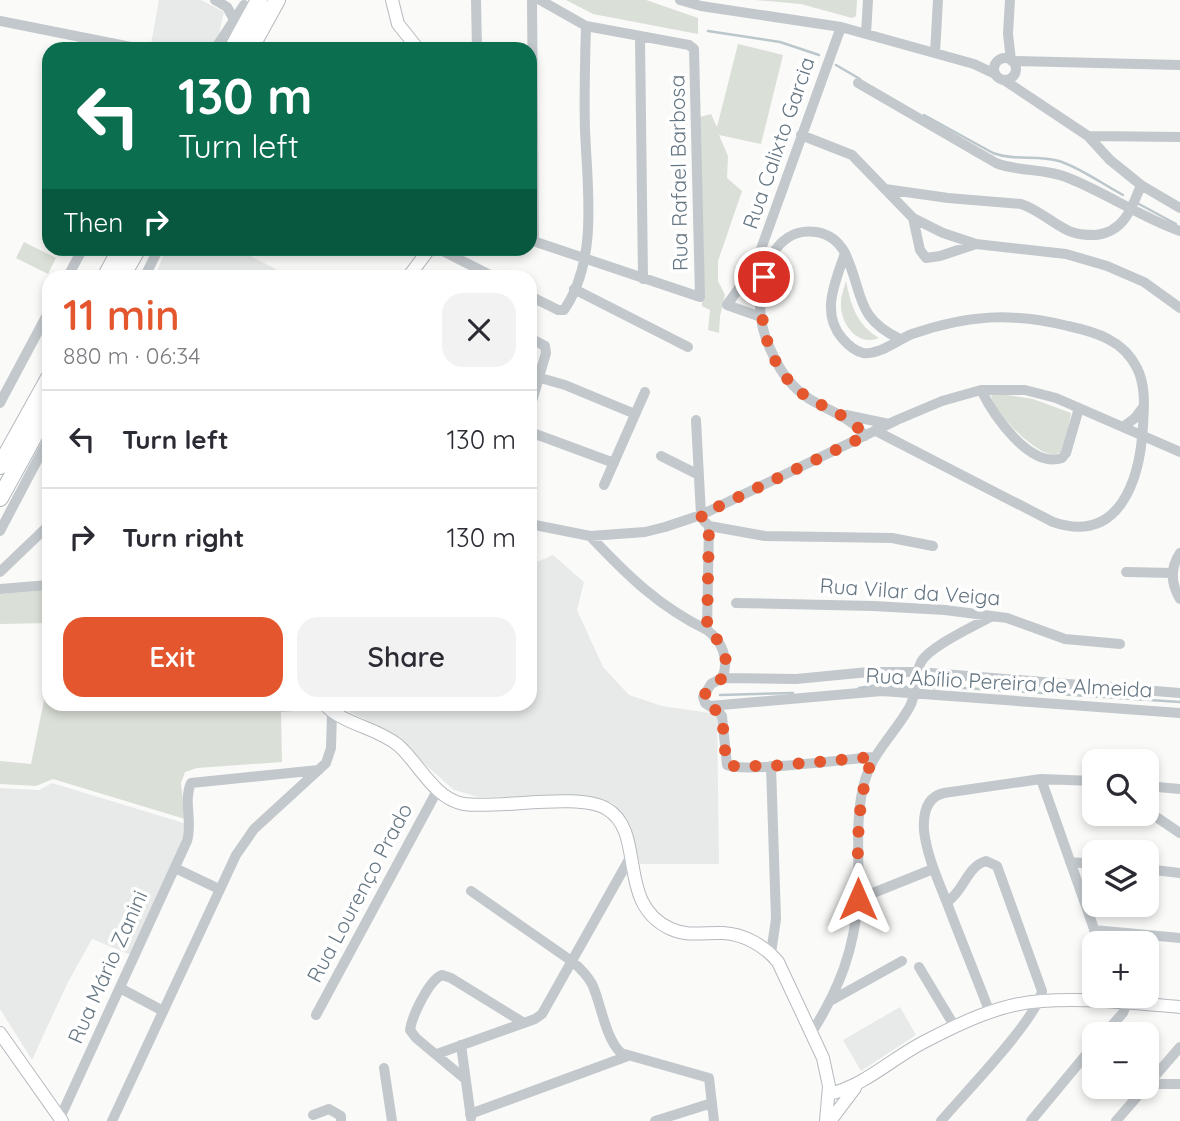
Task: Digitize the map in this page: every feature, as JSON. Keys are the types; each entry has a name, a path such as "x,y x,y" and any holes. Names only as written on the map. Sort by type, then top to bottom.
{"highway":[{"path":"254,42 277,0"},
{"path":"234,42 237,27 252,2"},
{"path":"0,466 42,391"},
{"path":"0,498 42,422"}],"main road":[{"path":"392,0 398,24 412,42"},
{"path":"334,711 393,742 438,789 454,800 464,803 595,803 606,808 620,821 639,895 645,908 657,921 670,929 688,934 736,934 771,953 783,970 823,1058 829,1094 827,1121"},
{"path":"829,1094 860,1083 903,1054 955,1027 990,1013 1040,1001 1082,1000"},
{"path":"1159,1005 1180,1007"},
{"path":"0,1033 61,1119"},
{"path":"827,1121 860,1083"}],"street":[{"path":"215,0 228,8 237,27 222,42"},
{"path":"476,0 477,42"},
{"path":"532,0 532,42"},
{"path":"537,243 643,279 640,37 586,26 540,0"},
{"path":"680,0 701,6 841,27 974,64 1006,68 1038,64 1180,65"},
{"path":"866,34 868,0"},
{"path":"934,53 938,0"},
{"path":"1010,0 1006,68 1032,98 1088,136 1110,160 1141,185 1180,208"},
{"path":"228,8 252,2"},
{"path":"0,21 106,42"},
{"path":"537,300 558,310 564,310 574,289 589,239 585,125 586,26"},
{"name":"Rua Calixto Garcia","path":"761,317 727,304 754,267 841,27"},
{"name":"Rua Rafael Barbosa","path":"640,37 694,49 700,297 643,279"},
{"path":"858,83 996,163 1008,168 1065,177 1130,210 1180,231"},
{"path":"801,135 852,155 913,218 960,240 1066,254 1107,266 1144,282 1180,308"},
{"path":"1088,136 1180,137"},
{"path":"885,189 1021,204 1079,234 1111,232 1121,224 1130,210 1141,185"},
{"path":"913,218 920,250 926,258 976,244"},
{"path":"889,424 840,413 810,399 787,378 769,346 761,317 760,296 775,250 787,236 806,230 822,233 837,242 845,253 870,319 900,339"},
{"path":"840,413 871,434 1027,510 1067,526 1098,523 1108,518 1123,503 1133,481 1143,436 1144,406 1140,377 1132,359 1111,340 1081,329 1024,317 988,316 938,325 881,349 864,353 848,345 835,329 830,313 845,253"},
{"path":"453,256 480,270"},
{"path":"574,289 688,347"},
{"path":"0,403 42,324"},
{"path":"537,342 544,346 546,353 537,372"},
{"path":"537,377 635,414"},
{"path":"981,390 1009,432 1032,452 1049,459 1057,460 1066,453 1079,408"},
{"path":"537,525 590,536 645,532 701,515 889,424 942,401 981,390 1037,392 1180,452"},
{"path":"604,485 645,392"},
{"path":"1122,427 1135,418 1144,406"},
{"path":"695,420 701,515 709,526 765,536 892,538 933,546"},
{"path":"537,435 614,463"},
{"path":"0,531 42,451"},
{"path":"661,456 697,474"},
{"path":"707,629 709,526"},
{"path":"0,572 42,532"},
{"path":"590,536 652,597 675,613 707,629 716,638 723,650 725,667 722,678 711,684 704,693 704,700 722,716 726,761 729,766 771,766 873,757"},
{"path":"1180,553 1173,573 1174,586 1180,599"},
{"path":"1126,572 1173,573"},
{"path":"2,585 42,584"},
{"name":"Rua Vilar da Veiga","path":"736,603 945,610 1019,622 1065,639 1120,644"},
{"path":"812,1032 832,1000 847,964 858,899 858,813 864,782 873,757 904,716 916,694 922,661 931,651 992,616"},
{"name":"Rua Abílio Pereira de Almeida","path":"722,678 796,678 869,672 918,672 1180,693"},
{"name":"Rua Abílio Pereira de Almeida","path":"710,706 863,692 1180,713"},
{"path":"112,1121 219,889 245,839 319,770 329,757 328,711"},
{"path":"771,766 776,919 771,953"},
{"name":"Rua Mário Zanini","path":"61,1119 190,832 188,790 191,783 319,770"},
{"path":"1041,779 1094,930 1180,938"},
{"path":"990,1013 933,869 924,831 925,813 932,797 1041,779 1082,781"},
{"path":"1159,787 1180,789"},
{"name":"Rua Lourenço Prado","path":"316,1015 438,789"},
{"path":"1159,819 1180,833"},
{"path":"437,1054 542,1014 631,856"},
{"path":"941,1121 1027,1021 1040,1001 1040,983 997,866 986,861 976,865 959,892 947,902"},
{"path":"1069,862 1082,863"},
{"path":"175,867 219,889"},
{"path":"858,899 933,869"},
{"path":"1159,871 1180,873"},
{"path":"471,891 586,973 616,1049 628,1056 705,1076 711,1082 714,1121"},
{"path":"832,1000 902,961"},
{"path":"919,967 955,1027"},
{"path":"466,1079 416,1038 410,1027 434,979 439,976 451,978 524,1023"},
{"path":"120,988 163,1012"},
{"path":"461,1045 471,1118 628,1056"},
{"path":"1159,1073 1180,1047"},
{"path":"1031,1121 1082,1059"},
{"path":"384,1068 392,1121"},
{"path":"1159,1084 1180,1084"},
{"path":"1116,1121 1136,1099"},
{"path":"655,1121 712,1103"},
{"path":"313,1115 329,1109 341,1116 341,1121"}],"shaded area":[{"path":"159,0 201,0 224,12 216,42 151,42"},
{"path":"566,0 646,0 698,18 698,34 593,14"},
{"path":"755,0 857,0 856,16 852,18 801,4"},
{"path":"738,44 783,55 761,144 719,135 728,156 727,178 742,191 718,261 718,281 725,295 719,333 708,330 710,310 702,306 700,117 711,114 717,127"},
{"path":"24,242 42,251 42,256 56,258 50,270 42,271 16,258"},
{"path":"163,256 250,256 277,270 157,270"},
{"path":"846,281 850,299 860,321 879,338 864,339 857,336 847,325 841,311"},
{"path":"995,393 1033,399 1071,413 1065,448 1057,454 1048,453 1028,442 1000,412 991,396"},
{"path":"553,555 584,582 577,610 603,667 629,695 662,706 717,714 719,864 640,864 631,826 612,803 588,796 478,797 454,790 421,761 401,738 349,711 537,711 537,562"},
{"path":"42,591 42,623 0,624 0,594"},
{"path":"42,710 293,711 281,712 282,762 197,768 185,772 181,783 185,819 53,779 36,786 0,784 0,761 31,764"},
{"path":"52,783 187,824 188,831 131,955 92,939 67,984 32,1060 0,1009 0,788 39,790"},
{"path":"900,1007 916,1035 861,1071 843,1040"}],"waterway":[{"path":"708,31 780,42 819,55"},
{"path":"836,65 860,79"},
{"path":"924,115 993,153 1059,161 1123,195"},
{"path":"1139,204 1176,224"},
{"path":"859,688 877,685 909,687"},
{"path":"925,688 964,688 1180,702"},
{"path":"720,695 793,693"}],"route":[{"path":"764,277 760,296 761,317 769,346 780,368 793,386 810,399 840,413 865,436 701,515 709,526 707,629 720,643 725,667 722,678 711,684 704,693 704,700 722,716 726,761 729,766 771,766 873,757 864,782 858,813 858,899"}]}
